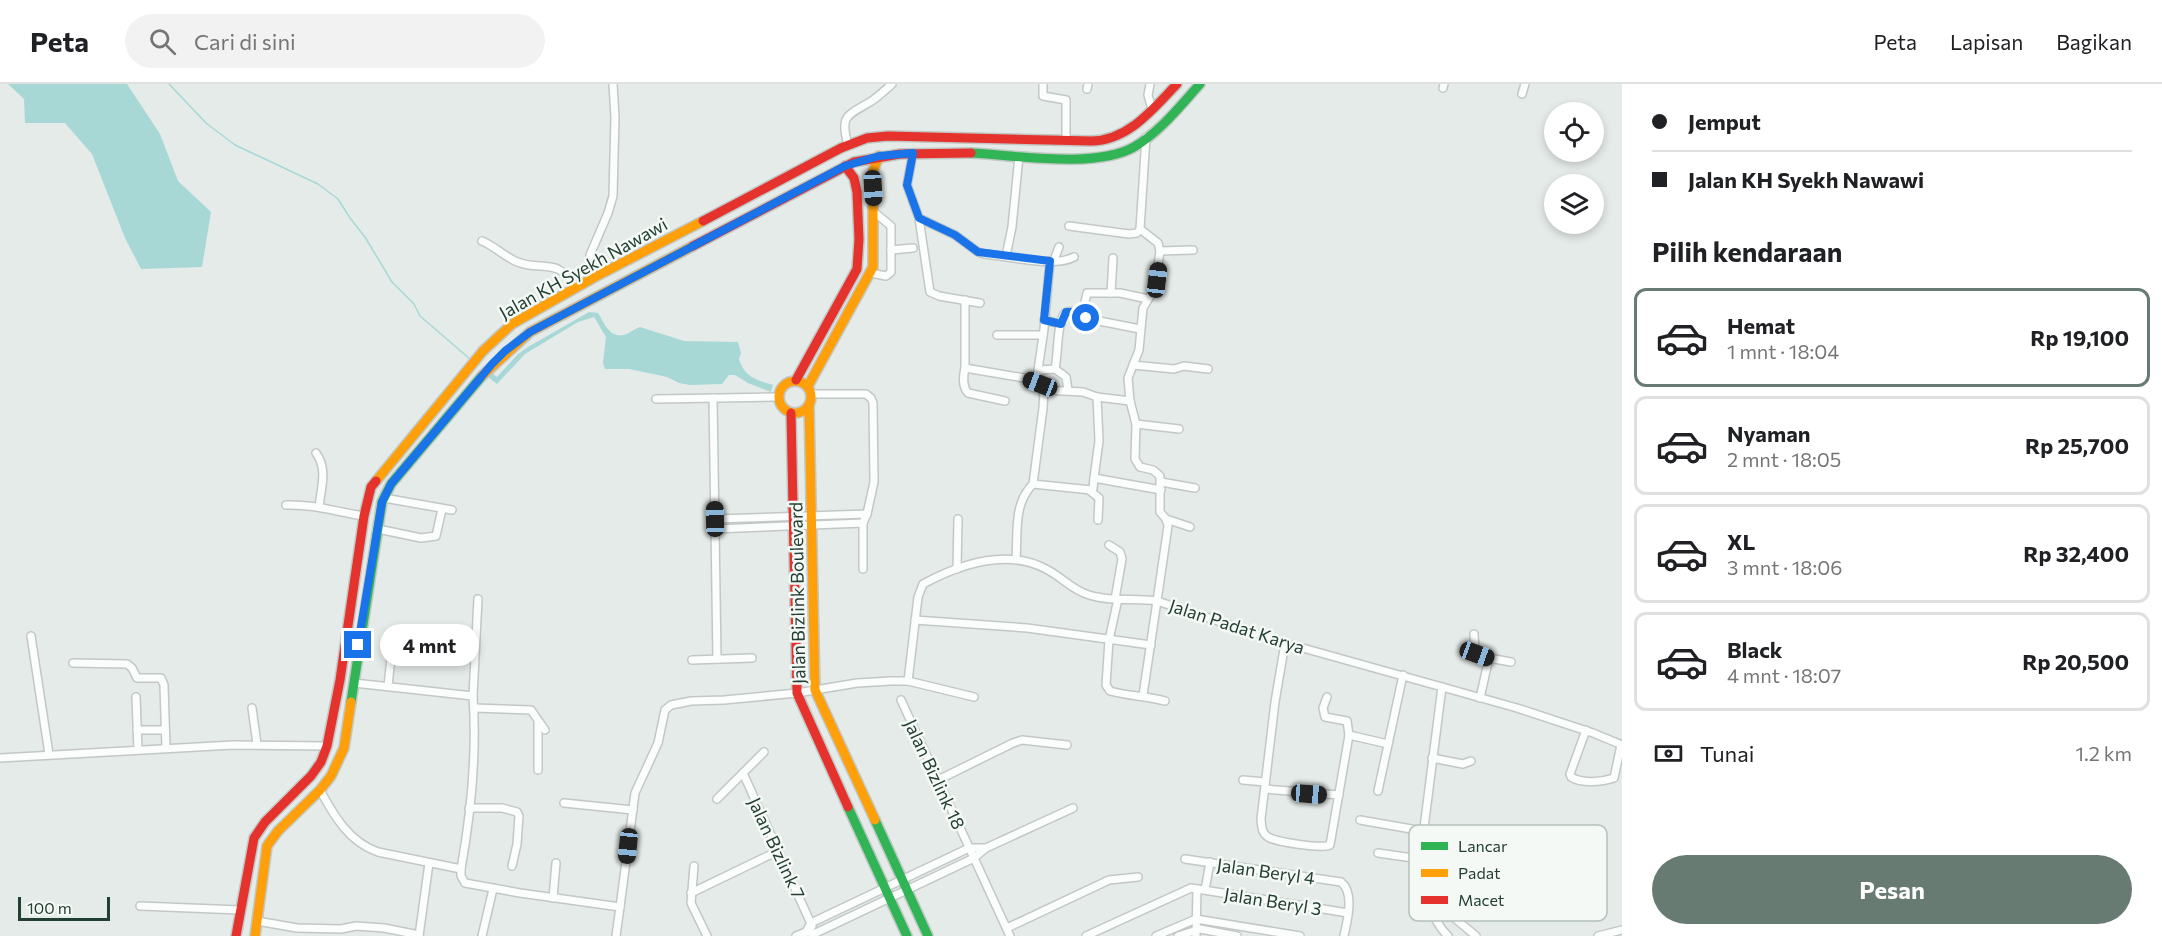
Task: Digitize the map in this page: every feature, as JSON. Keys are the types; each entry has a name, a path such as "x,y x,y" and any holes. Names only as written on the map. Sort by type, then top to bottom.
{"main road":[{"name":"Jalan KH Syekh Nawawi","path":"236,936 254,838 265,822 311,777 321,762 327,746 364,516 371,487 422,422 490,342 512,324 593,278 848,145 877,136 1091,141 1110,139 1125,131 1152,109 1177,84"},
{"name":"Jalan KH Syekh Nawawi","path":"255,936 267,846 278,831 331,776 344,748 358,645 384,498 391,484 505,351 530,332 845,166 879,156 913,153 1083,158 1112,155 1128,150 1161,125 1200,84"},
{"path":"845,166 854,178 857,192 857,269 799,376 784,385 778,397 784,410 791,413 804,411 809,405 810,390 871,273 874,257 873,171 879,156"},
{"path":"799,376 810,390"},
{"name":"Jalan Bizlink Boulevard","path":"809,405 815,690 928,936"},
{"name":"Jalan Bizlink Boulevard","path":"791,413 797,693 908,936"},
{"path":"345,643 358,645"},
{"path":"796,672 813,672"},
{"path":"807,717 822,709"}],"street":[{"path":"593,278 590,255 613,196 615,117 613,84"},
{"path":"848,145 843,129 849,113 876,99 892,84"},
{"path":"1043,84 1043,96 1065,100 1066,140"},
{"path":"1150,84 1148,96 1152,109"},
{"path":"1522,94 1525,84"},
{"path":"1069,226 1137,233 1140,229 1146,137"},
{"path":"913,153 907,185 919,218 930,292 939,296 980,303"},
{"path":"1006,256 1012,227 1019,156"},
{"path":"871,273 890,275 891,226 874,212"},
{"path":"919,218 955,235 978,252 1052,260 1068,260 1074,257"},
{"path":"1140,229 1158,243 1160,251 1155,288 1141,315 1139,350 1128,378 1130,401 1136,424 1137,464 1157,472 1161,486"},
{"path":"482,242 494,246 515,261 559,269 570,278 576,288"},
{"path":"1016,560 1020,503 1025,492 1033,484 1043,408 1038,370 1052,260 1059,247"},
{"path":"891,250 913,248"},
{"path":"1160,251 1193,250"},
{"path":"1111,293 1113,258"},
{"path":"1140,329 1084,316 1087,293 1111,293 1148,299"},
{"path":"965,300 964,386 968,393 1005,401"},
{"path":"1055,369 1061,324 1065,312 1083,312"},
{"path":"1044,320 1061,324"},
{"path":"997,335 1043,335"},
{"path":"1133,364 1172,369 1184,366 1208,369"},
{"path":"965,368 1013,376 1042,387 1130,401"},
{"path":"1038,370 1055,369 1066,376 1068,390"},
{"path":"810,390 866,394 873,403 874,482 867,514 862,523 863,569"},
{"path":"656,399 778,397"},
{"path":"1089,490 1093,489 1099,441 1097,397"},
{"path":"713,398 717,659"},
{"path":"1136,424 1179,429"},
{"path":"316,453 324,470 318,507"},
{"path":"1094,478 1195,488"},
{"path":"1033,484 1089,490 1100,498 1098,520"},
{"name":"Jalan Padat Karya","path":"1161,486 1160,512 1166,519 1168,531 1158,601 1285,643 1403,675 1586,730 1621,745"},
{"path":"384,498 452,510"},
{"path":"286,506 314,505 330,511 364,516"},
{"path":"378,529 421,538 436,536 442,508"},
{"path":"715,529 867,514"},
{"path":"715,519 793,521"},
{"path":"957,569 958,519"},
{"path":"1166,519 1190,527"},
{"path":"811,520 862,523"},
{"path":"1108,545 1120,552 1122,559 1109,640 1106,685 1110,691 1143,695 1165,701"},
{"path":"908,681 919,591 923,584 980,561 1016,560 1047,569 1076,591 1093,596 1158,601 1143,695"},
{"path":"478,599 470,808 461,876 465,883 493,889 620,907"},
{"path":"915,620 1027,628 1151,645"},
{"path":"1474,634 1475,652 1489,658 1511,662"},
{"path":"31,636 49,754"},
{"path":"388,686 393,639"},
{"path":"1285,643 1276,693 1261,819 1262,830 1271,839 1325,847 1331,842 1349,735 1347,721 1325,717 1323,708 1327,697"},
{"path":"692,660 752,658"},
{"path":"1480,698 1489,658"},
{"path":"73,663 128,664 137,678 161,678 164,685 166,748"},
{"path":"1378,791 1403,675"},
{"path":"616,936 635,793 658,743 665,710 671,705 691,701 797,693 857,683 908,681 974,697"},
{"path":"354,683 473,696"},
{"path":"1425,825 1442,687"},
{"path":"135,697 138,750"},
{"name":"Jalan Bizlink 18","path":"901,700 1010,936"},
{"path":"252,708 257,744"},
{"path":"474,708 528,709 534,712 545,730"},
{"path":"538,720 538,770"},
{"path":"137,730 165,730"},
{"path":"1586,730 1570,774 1579,781 1614,778 1621,745"},
{"path":"1349,735 1388,744"},
{"path":"938,780 1022,740 1067,745"},
{"path":"0,758 257,744 327,746"},
{"path":"717,798 764,752"},
{"path":"1432,758 1462,764 1471,761"},
{"name":"Jalan Bizlink 7","path":"743,773 817,934"},
{"path":"1243,780 1265,786 1339,795"},
{"path":"320,790 331,811 359,844 378,852 461,869"},
{"path":"564,802 633,810"},
{"path":"470,808 502,808 517,812 519,816 517,844 512,866"},
{"path":"806,932 811,923 886,889 905,885 975,858 986,848 1073,808"},
{"path":"1360,820 1409,828"},
{"path":"796,936 806,932 817,934 891,898 905,885 969,848 986,848"},
{"path":"691,893 778,851"},
{"path":"1378,853 1409,856"},
{"name":"Jalan Beryl 4","path":"1185,859 1341,882 1345,885 1348,913"},
{"path":"1195,927 1201,889 1210,862"},
{"path":"257,921 297,928 341,929 356,926 384,928 419,935 429,863"},
{"path":"553,898 556,863"},
{"path":"694,866 691,893 693,908 707,936"},
{"path":"1007,928 1109,880 1138,877"},
{"path":"482,936 493,889"},
{"path":"1086,936 1185,889 1201,889"},
{"name":"Jalan Beryl 3","path":"1201,889 1348,913"},
{"path":"140,906 240,910"},
{"path":"1344,936 1348,913"},
{"path":"1437,921 1448,936"},
{"path":"1458,921 1476,936"},
{"path":"1156,936 1195,927 1300,936"},
{"path":"1178,936 1195,927 1237,936"},
{"path":"1603,935 1622,930"}],"water":[{"path":"8,84 127,84 160,134 178,181 211,212 202,267 141,269 125,238 92,154 65,123 25,123 24,99"},
{"path":"589,312 598,313 609,330 616,335 627,334 640,327 684,341 738,342 741,353 739,359 744,370 757,379 773,385 771,392 735,375 729,375 722,384 690,385 667,377 629,369 605,369 603,363 606,337 594,317 578,322 525,354 497,384 488,377 492,373 497,377 518,354"}],"waterway":[{"path":"169,84 206,123 235,145 318,184 338,199 365,237 392,282 414,304 420,316 470,359"}],"traffic: fast":[{"path":"971,153 1054,159 1098,158 1118,154 1134,147 1152,134 1200,84"},
{"path":"351,702 382,502 391,484 482,376"},
{"path":"848,807 907,936"},
{"path":"875,820 928,936"}],"traffic: slow":[{"path":"808,386 873,267 873,171 879,156"},
{"path":"376,481 483,351 512,324 593,278 703,221"},
{"path":"482,376 530,332 693,246"},
{"path":"795,381 807,385 811,397 807,409 795,413 783,409 779,397 783,385 795,381"},
{"path":"809,405 815,690 875,820"},
{"path":"255,936 267,846 278,831 331,776 344,748 351,702"}],"traffic: jam":[{"path":"703,221 841,148 867,138 888,136 1104,140 1117,136 1139,122 1177,84"},
{"path":"693,246 854,162 900,154 971,153"},
{"path":"796,380 857,269 859,239 857,192 854,178 845,166"},
{"path":"791,413 797,693 848,807"},
{"path":"236,936 254,838 265,822 311,776 321,762 327,746 340,680 364,516 371,487 376,481"}],"route":[{"path":"358,645 382,502 391,484 505,351 530,332 845,166 879,156 913,153 907,185 919,218 955,235 984,254 1050,261 1044,320 1061,324 1065,312 1083,312 1086,318"}]}
